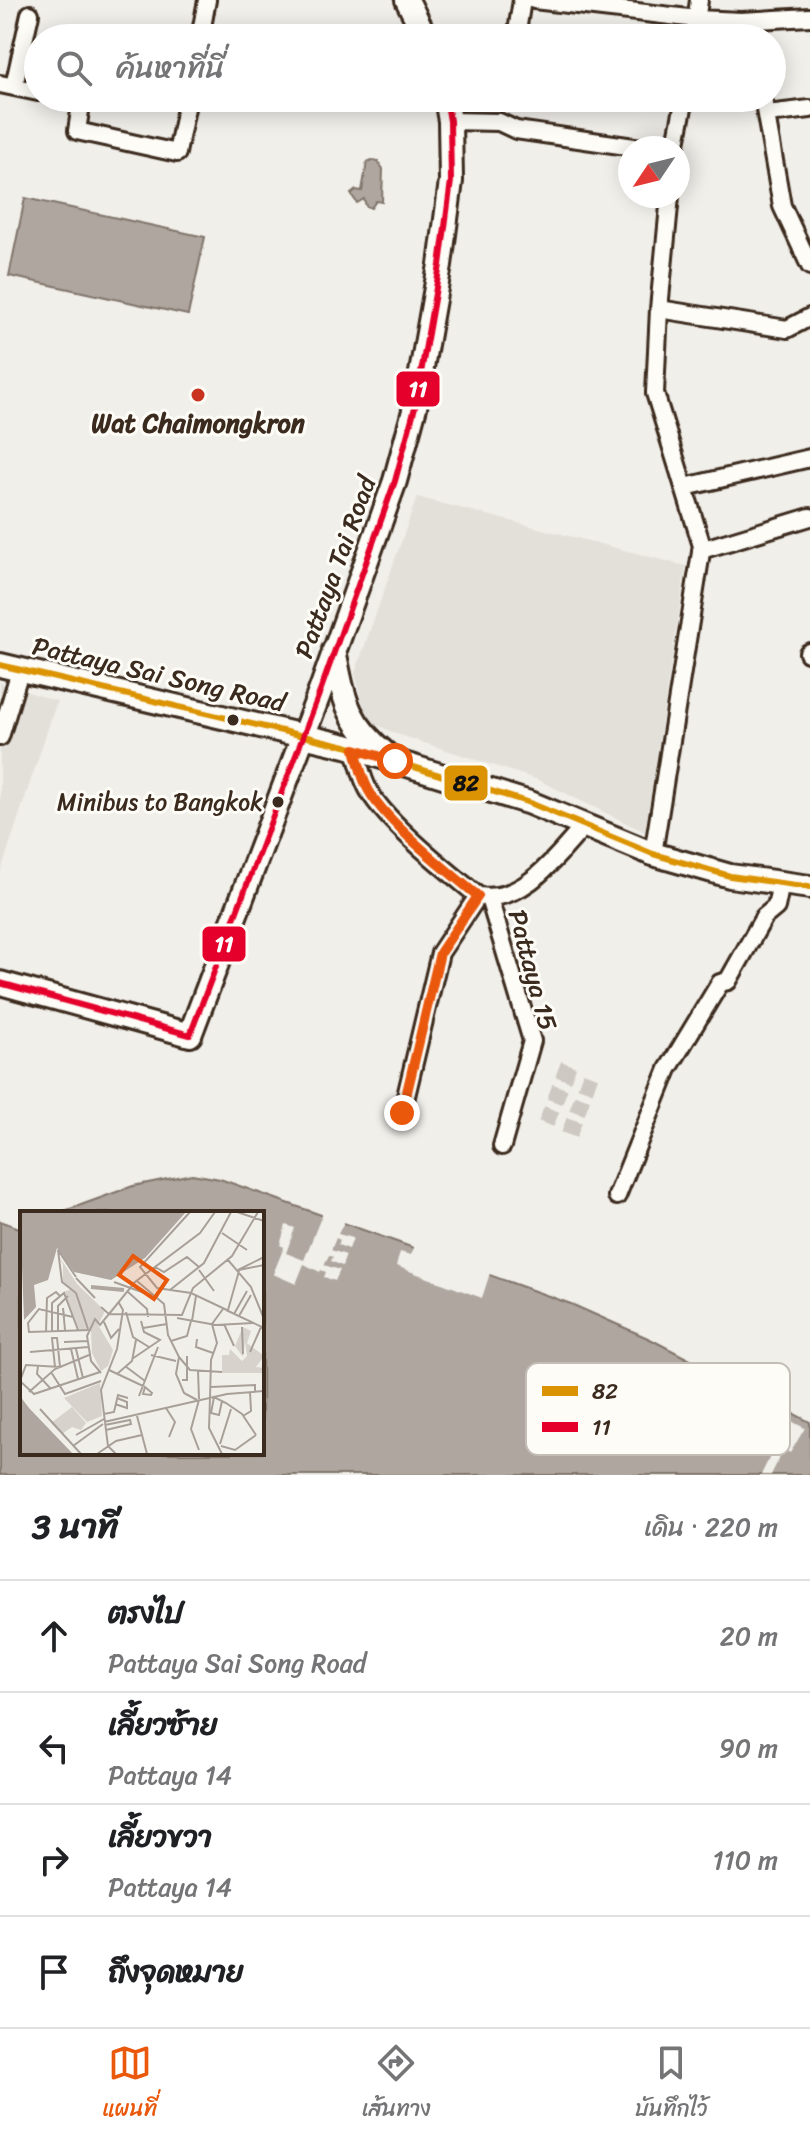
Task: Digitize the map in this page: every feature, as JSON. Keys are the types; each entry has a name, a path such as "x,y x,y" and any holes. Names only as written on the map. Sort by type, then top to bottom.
{"main road":[{"path":"407,0 419,24"},
{"name":"Pattaya Tai Road","path":"0,983 190,1035 390,497 415,407 440,265 451,181 448,112"},
{"path":"333,649 348,711 368,740 395,761"},
{"name":"Pattaya Sai Song Road","path":"10,668 355,749 530,803 653,854 716,873 810,887"}],"street":[{"path":"203,24 207,0"},
{"path":"518,24 522,0"},
{"path":"534,0 697,19 741,21 810,17"},
{"path":"696,24 699,0"},
{"path":"27,24 30,14"},
{"path":"7,85 24,33"},
{"path":"786,107 810,109"},
{"path":"80,112 77,131 177,153 185,112"},
{"path":"677,136 682,112"},
{"path":"766,112 782,206 810,266"},
{"path":"450,121 499,122 516,130 618,145"},
{"path":"653,854 701,550 655,393 669,208"},
{"path":"659,309 787,329 810,317"},
{"path":"685,487 810,458"},
{"path":"701,550 810,517"},
{"path":"0,737 10,668"},
{"path":"355,749 366,788 386,812 421,847 483,897 440,953 402,1113"},
{"name":"Pattaya 15","path":"502,1146 532,1041 483,897 527,885 585,825"},
{"path":"617,1196 668,1069 720,983 728,981 764,917 776,907 781,883"}],"shaded area":[{"path":"378,161 383,169 382,202 376,201 371,208 366,206 364,199 357,203 351,194 356,190 362,191 367,162"},
{"path":"25,198 205,237 188,315 9,276"},
{"path":"417,497 686,566 645,832 538,780 394,733 365,715 355,673"},
{"path":"0,683 57,701 0,874"},
{"path":"192,1174 220,1179 571,1304 696,1363 526,1363 526,1455 790,1455 790,1412 810,1422 810,1475 0,1475 0,1221 20,1228 20,1455 264,1455 264,1211 64,1211 133,1186"}],"pier":[{"path":"323,1212 345,1220 338,1234 353,1238 349,1249 338,1245 340,1240 336,1238 331,1250 346,1255 342,1266 331,1261 333,1257 329,1255 324,1265 340,1270 335,1281 324,1277 326,1272 304,1264 296,1284 273,1274 284,1247 280,1245 286,1225 295,1228 286,1253 304,1260"},
{"path":"415,1245 490,1273 482,1298 396,1266 400,1252 411,1255"},
{"path":"790,1420 805,1428 790,1453"},
{"path":"771,1455 781,1455 771,1475 761,1475"}],"tunnel":[{"path":"546,1124 569,1063"},
{"path":"569,1135 591,1073"}],"transit line":[{"name":"11","path":"0,983 190,1035 321,689 395,481 415,407 440,265 451,181 448,112"},
{"name":"82","path":"0,665 346,746 530,803 653,854 730,876 810,887"}],"place":[{"name":"Wat Chaimongkron","path":"198,395"},
{"name":"Minibus to Bangkok","path":"278,802"}],"route":[{"path":"395,761 355,749 366,788 386,812 478,896 440,953 402,1113"}]}
